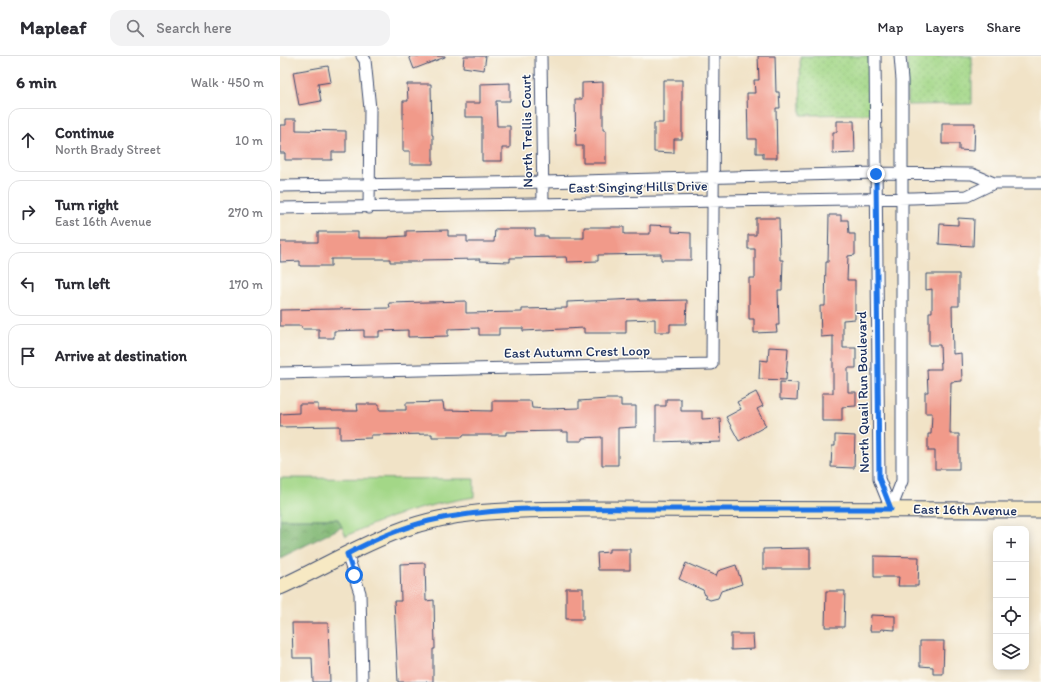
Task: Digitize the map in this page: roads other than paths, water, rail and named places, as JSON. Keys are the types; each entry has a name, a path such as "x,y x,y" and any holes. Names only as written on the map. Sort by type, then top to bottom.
{"street":[{"path":"362,56 365,60 370,109 369,208"},
{"path":"713,201 714,56"},
{"name":"North Quail Run Boulevard","path":"875,56 879,478 891,509"},
{"path":"891,509 902,481 902,80 900,56"},
{"name":"North Trellis Court","path":"541,57 543,204"},
{"name":"East Singing Hills Drive","path":"280,186 543,182 876,174 972,174 994,183 1041,183"},
{"name":"East Singing Hills Drive","path":"280,208 369,208 967,196 994,183"},
{"name":"East Autumn Crest Loop","path":"280,373 712,364 713,201"},
{"name":"East 16th Avenue","path":"280,588 380,538 402,529 470,513 584,509 1041,510"},
{"path":"347,554 360,593 362,682"}]}
